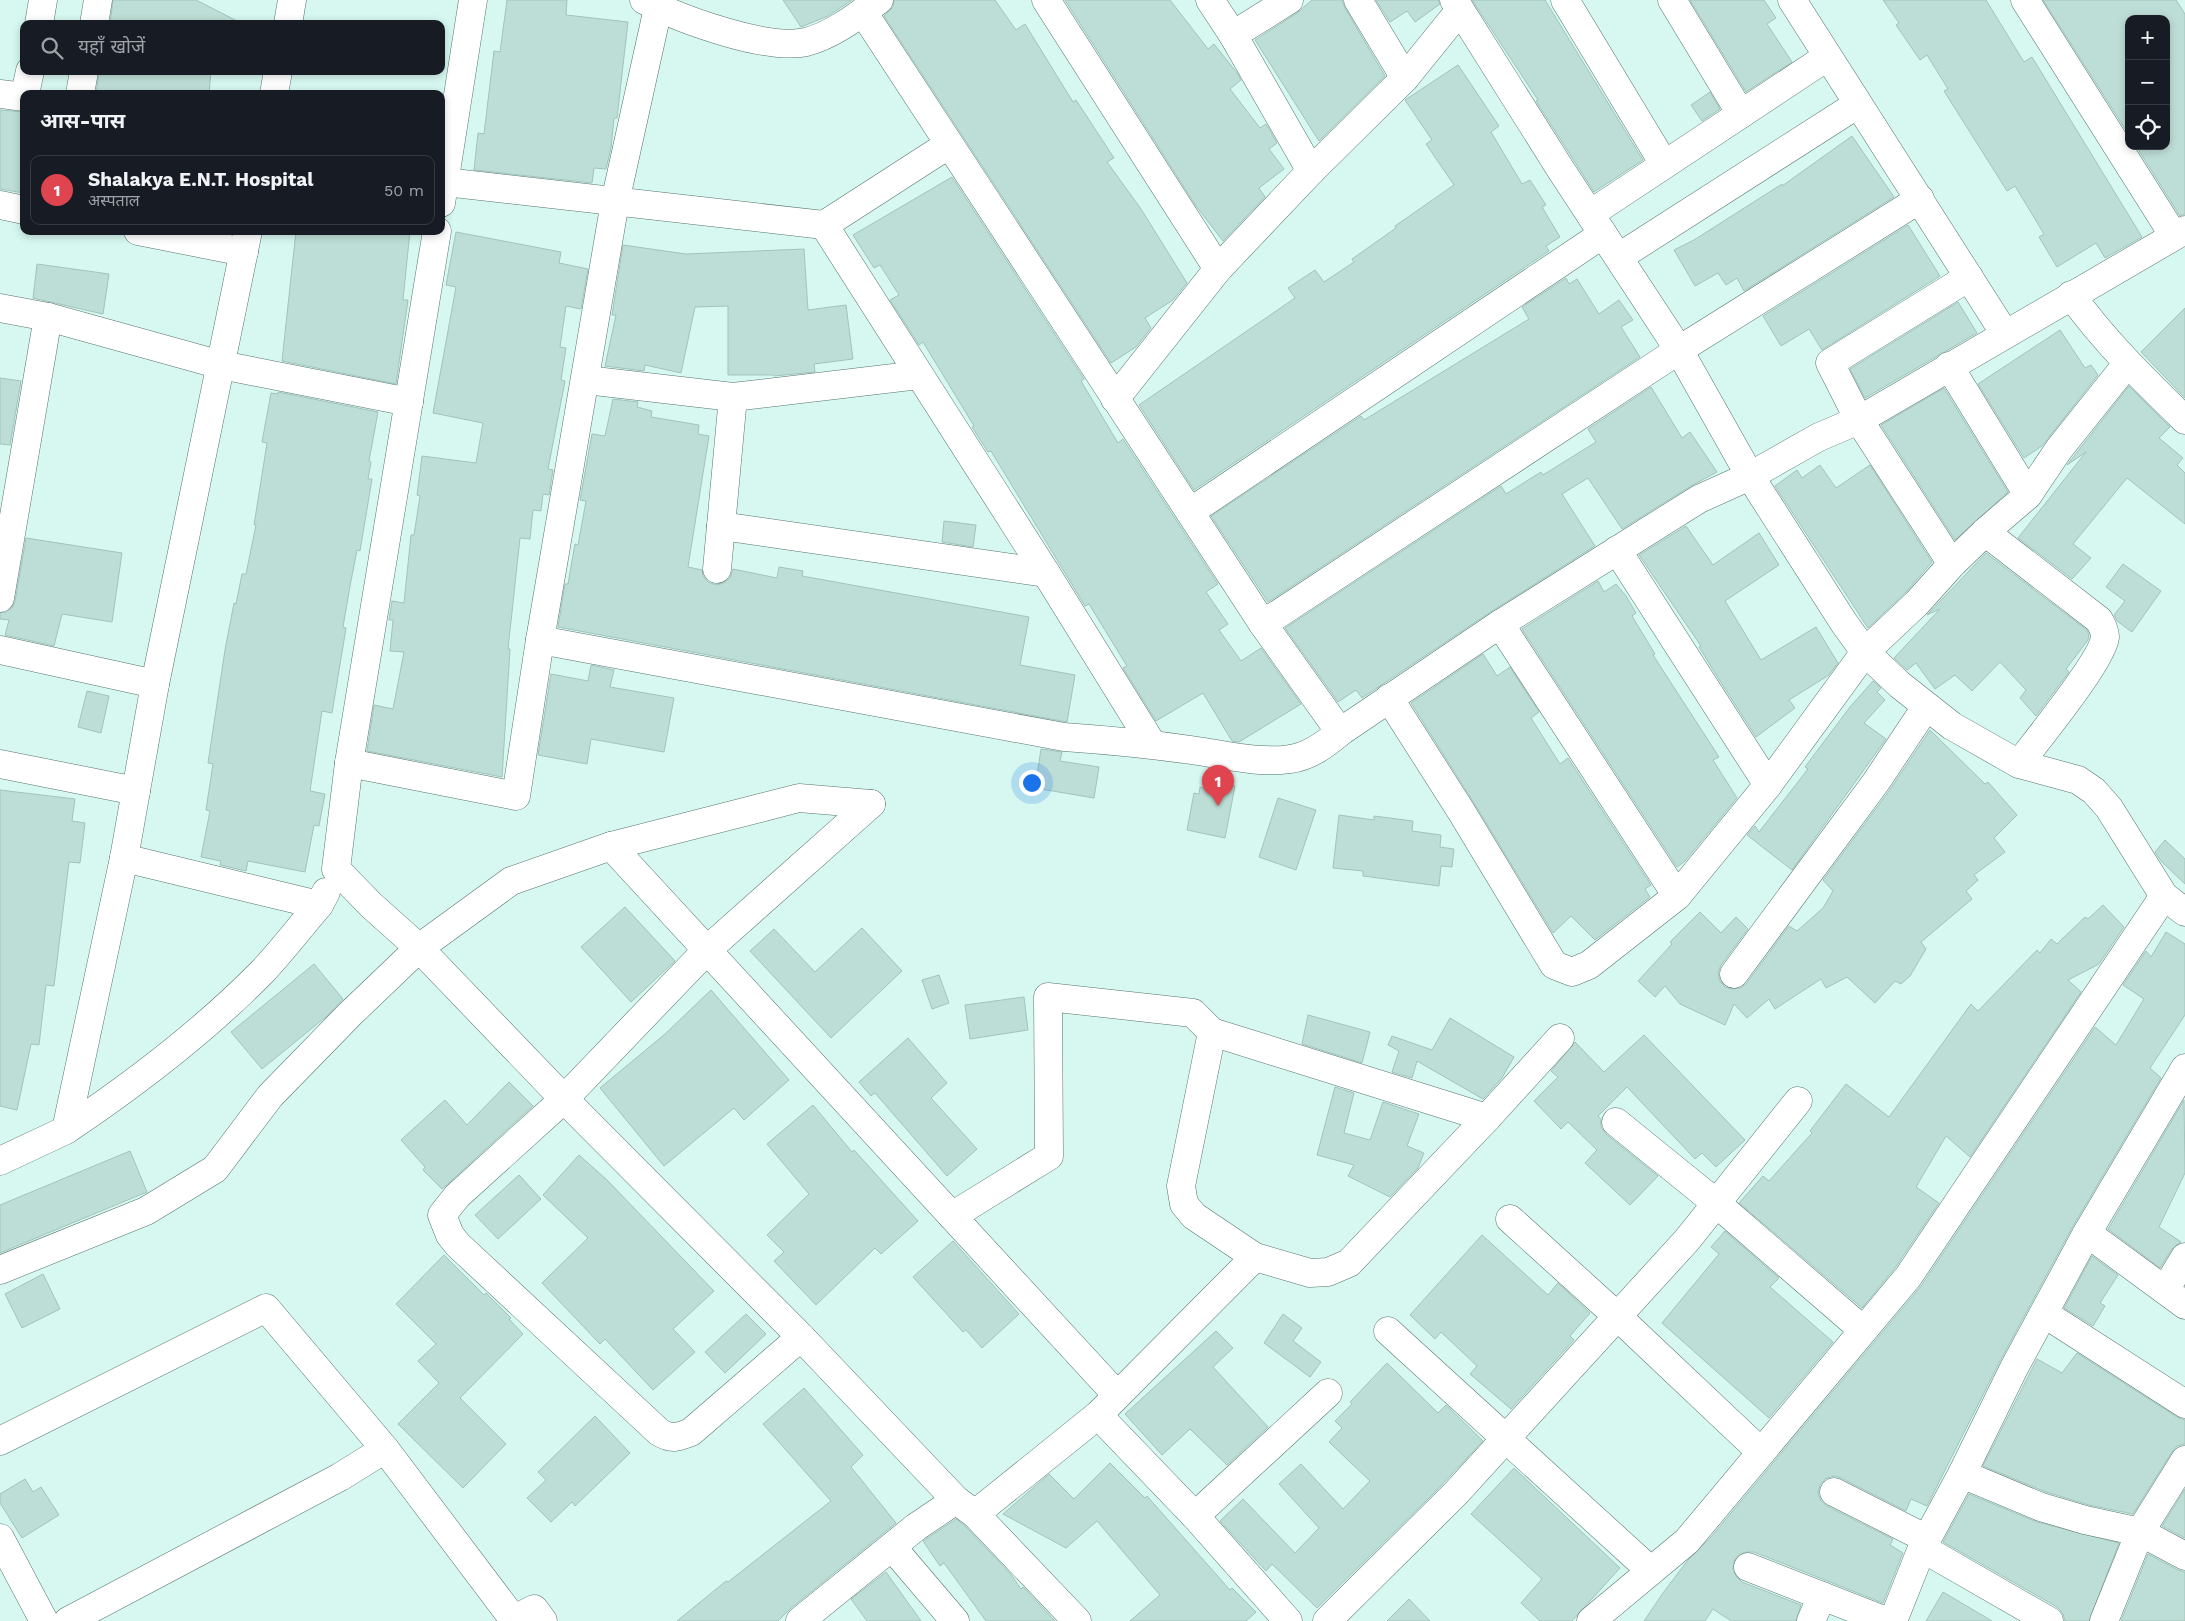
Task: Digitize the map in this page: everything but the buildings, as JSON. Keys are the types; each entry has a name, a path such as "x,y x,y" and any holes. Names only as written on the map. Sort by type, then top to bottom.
{"street":[{"path":"40,20 43,0"},
{"path":"95,20 98,0"},
{"path":"289,20 292,0"},
{"path":"445,179 473,0"},
{"path":"1046,0 1218,269"},
{"path":"1210,0 1233,35 1312,171"},
{"path":"1233,35 1289,0"},
{"path":"1358,0 1405,78"},
{"path":"1565,0 1664,164"},
{"path":"1672,0 1741,114"},
{"path":"1792,0 2005,334"},
{"path":"540,640 1064,737 1152,744 1270,760 1291,759 1310,752 1327,743 1389,698 1500,624 1698,499 1750,476 1819,436 1859,420 2180,233 2025,0"},
{"path":"349,763 516,796 540,640 586,380 614,202 651,4 742,37 772,44 805,42 834,30 871,6 948,145 1263,624 1340,732"},
{"path":"1115,399 1218,269 1405,78 1457,5 1596,224 1679,350 1750,476 1844,624 1865,652 1926,707 1952,726 2025,766 2078,780 2094,791 2109,808 2174,904 1908,1277 1687,1541 1591,1621"},
{"path":"1190,512 1596,224 1664,164 1827,57"},
{"path":"26,90 29,75"},
{"path":"81,90 83,75"},
{"path":"275,90 277,75"},
{"path":"0,94 20,97"},
{"path":"1619,257 1858,104"},
{"path":"445,192 614,202 824,224 948,145"},
{"path":"1263,624 1679,350 1920,199"},
{"path":"0,205 20,209"},
{"path":"824,224 1046,573 1152,744"},
{"path":"66,1130 124,858 155,684 246,242 177,235"},
{"path":"0,1161 66,1130 112,1099 198,1031 262,972 319,905 336,869 349,763 436,235"},
{"path":"1952,564 1859,420 1830,363 1968,277"},
{"path":"2071,296 2127,364 2185,420"},
{"path":"0,308 48,317 221,365 409,402"},
{"path":"0,598 10,475 48,317"},
{"path":"1389,698 1461,811 1554,965 1572,972 1589,965 1677,896 1768,784 1865,652 1923,597 1952,564 1985,532 2028,495 2059,449 2127,364"},
{"path":"1949,366 2028,495"},
{"path":"586,380 733,397 919,375"},
{"path":"717,569 733,397"},
{"path":"721,526 1046,573"},
{"path":"1985,532 2099,620 2104,629 2105,638 2102,647 2025,766"},
{"path":"1617,550 1768,784"},
{"path":"1500,624 1677,896"},
{"path":"0,650 155,684"},
{"path":"1734,974 1876,782 1926,707"},
{"path":"0,764 136,791"},
{"path":"0,1270 146,1211 215,1169 270,1096 356,1008 414,944 511,881 611,846 799,798 871,804 708,950 564,1099 457,1196 442,1215 450,1235 458,1245 659,1432 668,1438 675,1438 690,1432 801,1337"},
{"path":"611,846 1117,1395"},
{"path":"124,858 319,905"},
{"path":"336,869 414,944 564,1099 801,1337 1077,1621"},
{"path":"952,1216 1049,1156 1048,997 1193,1013 1212,1032 1487,1118"},
{"path":"1212,1032 1181,1186 1184,1204 1194,1216 1255,1257 1310,1273 1328,1272 1349,1263 1560,1038"},
{"path":"1892,1621 1925,1544 2014,1368 2045,1314 2087,1233 2185,1068"},
{"path":"1327,1621 1456,1493 1687,1240 1798,1101"},
{"path":"1616,1122 1716,1203 1863,1330"},
{"path":"1510,1219 1617,1316 1761,1452"},
{"path":"2087,1233 2175,1298 2185,1257"},
{"path":"800,1621 892,1547 965,1507 1098,1415 1255,1257"},
{"path":"0,1442 266,1308 385,1448 513,1620 534,1609 543,1621"},
{"path":"2045,1314 2185,1404"},
{"path":"1388,1331 1650,1572"},
{"path":"1195,1516 1328,1393"},
{"path":"1098,1415 1195,1516 1288,1621"},
{"path":"68,1621 340,1477 385,1448"},
{"path":"2104,1621 2140,1532 2185,1460"},
{"path":"1962,1474 2041,1507 2085,1520 2140,1532 2185,1556"},
{"path":"1834,1492 1925,1544 2049,1621"},
{"path":"0,1538 44,1621"},
{"path":"892,1547 955,1621"},
{"path":"1748,1567 1886,1621"},
{"path":"1811,1621 1822,1596"}],"place":[{"name":"Shalakya E.N.T. Hospital","path":"1218,806"}]}
